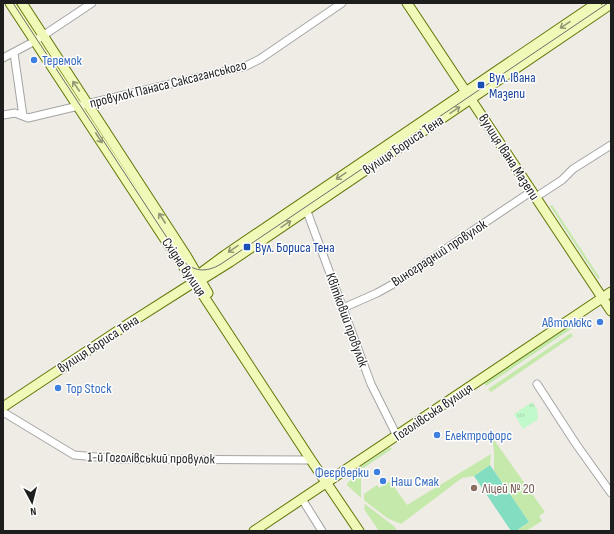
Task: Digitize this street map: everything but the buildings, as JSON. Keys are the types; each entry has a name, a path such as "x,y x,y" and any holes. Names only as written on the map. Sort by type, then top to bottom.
{"street":[{"name":"Східна вулиця","path":"10,3 170,248 198,279 359,531"},
{"name":"Східна вулиця","path":"22,3 87,103 311,460 366,531"},
{"path":"3,58 43,36 92,3"},
{"name":"провулок Панаса Саксаганського","path":"3,115 15,113 28,118 251,65 342,3"},
{"name":"вулиця Івана Мазепи","path":"407,3 611,311"},
{"name":"вулиця Бориса Тена","path":"469,95 597,3"},
{"name":"вулиця Бориса Тена","path":"3,407 198,279 469,95 611,4"},
{"path":"14,53 23,116"},
{"name":"Виноградний провулок","path":"343,308 377,293 395,283 534,194 562,180 573,169 611,145"},
{"name":"Квітковий провулок","path":"305,206 371,384 397,436"},
{"name":"Гоголівська вулиця","path":"254,531 611,292"},
{"path":"538,384 576,444 611,493"},
{"name":"1-й Гоголівський провулок","path":"3,412 74,455 118,458 311,460"},
{"path":"302,499 322,531"}],"green space":[{"path":"552,205 600,278 598,279 550,206"},
{"path":"572,324 574,327 486,386 484,383"},
{"path":"571,333 573,336 491,392 488,389"},
{"path":"532,402 537,409 538,419 523,429 514,414"},
{"path":"492,437 545,512 539,516 542,521 526,531 518,530 529,522 494,471"},
{"path":"390,447 392,449 347,479 345,477"},
{"path":"491,454 490,465 474,476 462,478 401,524 387,518 364,500 364,494 377,485 379,488 390,481 407,505"},
{"path":"490,465 529,522 516,531 511,531 474,476"},
{"path":"361,473 361,498 347,485 348,482"},
{"path":"365,504 395,527 397,531 379,531 364,509"}],"tram line":[{"path":"13,3 181,259 190,267 200,270 210,269 221,264 608,3"}],"place":[{"name":"Теремок","path":"34,60"},
{"name":"Вул. Івана Мазепи","path":"481,85"},
{"name":"Вул. Бориса Тена","path":"247,247"},
{"name":"Автолюкс","path":"600,322"},
{"name":"Top Stock","path":"58,388"},
{"name":"Електрофорс","path":"437,435"},
{"name":"Феєрверки","path":"377,472"},
{"name":"Наш Смак","path":"383,481"},
{"name":"Ліцей № 20","path":"474,488"}]}
